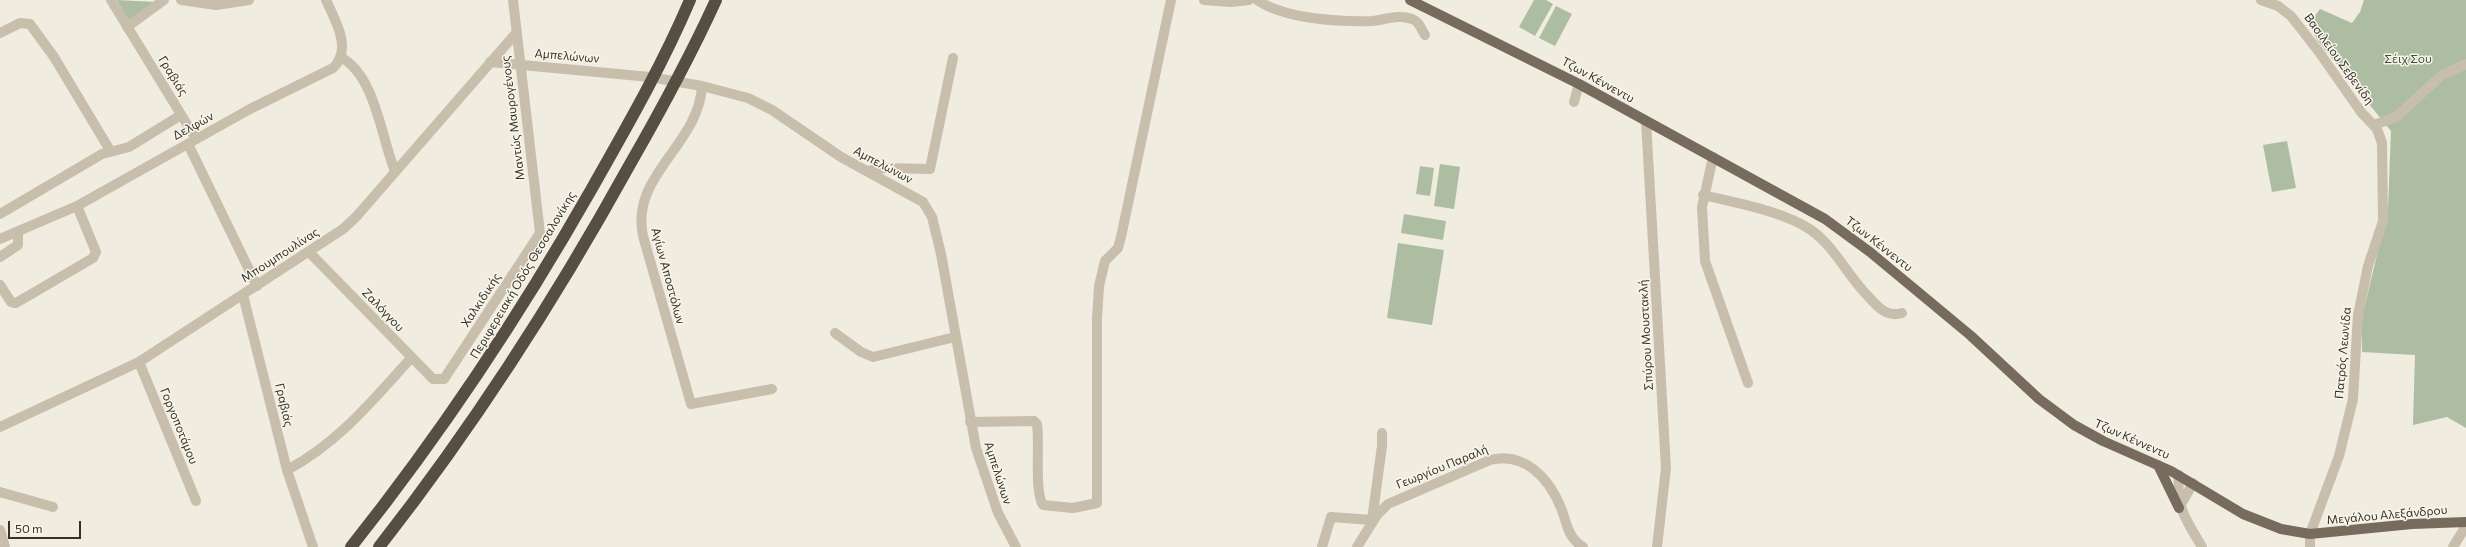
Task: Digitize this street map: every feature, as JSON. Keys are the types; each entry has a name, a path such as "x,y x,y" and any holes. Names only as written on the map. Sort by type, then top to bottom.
{"highway":[{"path":"379,547 451,452 535,328 586,244 667,99 716,0"},
{"name":"Περιφερειακή Οδός Θεσσαλονίκης","path":"351,547 430,444 508,329 570,227 646,92 689,2"}],"main road":[{"name":"Τζων Κέννεντυ","path":"1410,0 1579,84 1806,208 1854,239 1970,335 2040,399 2074,425 2179,475 2262,522 2289,531 2310,534"},
{"path":"2158,465 2179,508"},
{"name":"Μεγάλου Αλεξάνδρου","path":"2310,534 2412,524 2466,522"}],"street":[{"name":"Γραβιάς","path":"111,0 181,115 257,286"},
{"path":"127,27 164,0"},
{"path":"181,0 216,5 249,0"},
{"path":"326,0 341,35 340,57 354,65 366,84 395,171"},
{"name":"Μαντώς Μαυρογένους","path":"513,0 540,233"},
{"path":"970,422 1034,421 1037,424 1040,444 1038,495 1043,506 1072,508 1097,503 1097,319 1099,286 1105,262 1118,248 1121,237 1171,0"},
{"path":"1204,0 1231,2 1249,0"},
{"path":"1258,0 1276,10 1329,19 1371,21 1399,17 1412,19 1419,24 1425,35"},
{"name":"Βασιλείου Σεβενίδη","path":"2260,0 2278,6 2291,16 2319,52 2361,112 2374,125"},
{"path":"0,33 17,24 26,22 43,40 112,152"},
{"name":"Μπουμπουλίνας","path":"0,427 139,362 309,252 349,224 517,32"},
{"name":"Δελφών","path":"0,239 77,206 250,109 331,69 340,57"},
{"path":"868,171 883,168 930,169 953,58"},
{"name":"Αμπελώνων","path":"490,62 520,66 624,74 702,86 736,94 764,104 841,157 923,202 932,217 942,260 970,422 985,481 998,513 1016,547"},
{"path":"2374,125 2396,117 2442,75 2466,64"},
{"path":"1574,102 1579,84"},
{"name":"Αγίων Αποστόλων","path":"702,86 697,114 653,180 642,202 639,220 691,404 772,389"},
{"path":"0,214 102,154 129,147 181,115"},
{"name":"Σπύρου Μουστακλή","path":"1646,121 1666,468 1657,547"},
{"name":"Πατρός Λεωνίδα","path":"2310,534 2332,476 2347,427 2356,381 2355,340 2358,315 2368,266 2383,221 2382,143 2379,131 2374,125"},
{"path":"1713,157 1703,194 1702,214 1705,261 1748,383"},
{"path":"1703,194 1757,208 1811,230 1828,246 1850,276 1883,312 1896,315 1902,313"},
{"path":"0,285 11,302 16,303 93,258 96,252 77,206"},
{"path":"0,257 18,245 18,232"},
{"name":"Χαλκιδικής","path":"441,380 447,376 540,233"},
{"name":"Ζαλόγγου","path":"309,252 411,358 433,379 441,380"},
{"name":"Γραβιάς","path":"243,295 286,470 313,547"},
{"path":"835,334 861,352 873,357 955,337"},
{"path":"286,470 316,452 350,423 411,358"},
{"name":"Γοργοποτάμου","path":"139,362 196,501"},
{"path":"1322,547 1331,517 1372,520 1382,446 1382,433"},
{"name":"Γεωργίου Παραλή","path":"1358,547 1377,515 1388,504 1485,462 1506,458 1519,460 1541,476 1558,502 1569,535 1583,547"},
{"path":"2179,475 2177,494 2179,508 2202,547"},
{"path":"2179,508 2193,484"},
{"path":"0,492 54,507"},
{"path":"2453,547 2466,526"},
{"path":"0,530 5,547"},
{"path":"2310,534 2310,547"}],"green space":[{"path":"117,0 156,2 129,21"},
{"path":"1534,0 1546,0 1553,4 1535,36 1519,27"},
{"name":"Σέιχ Σου","path":"2364,0 2466,0 2466,428 2447,417 2413,425 2415,355 2362,352 2362,318 2388,208 2391,131 2317,40 2309,24 2320,9 2352,23 2360,12"},
{"path":"1556,6 1572,14 1555,46 1539,38"},
{"path":"2287,141 2296,188 2272,192 2263,145"},
{"path":"1440,164 1460,167 1454,209 1434,206"},
{"path":"1420,166 1434,168 1430,196 1416,194"},
{"path":"1404,214 1446,221 1443,240 1401,233"},
{"path":"1398,243 1444,250 1432,325 1387,318"}]}
